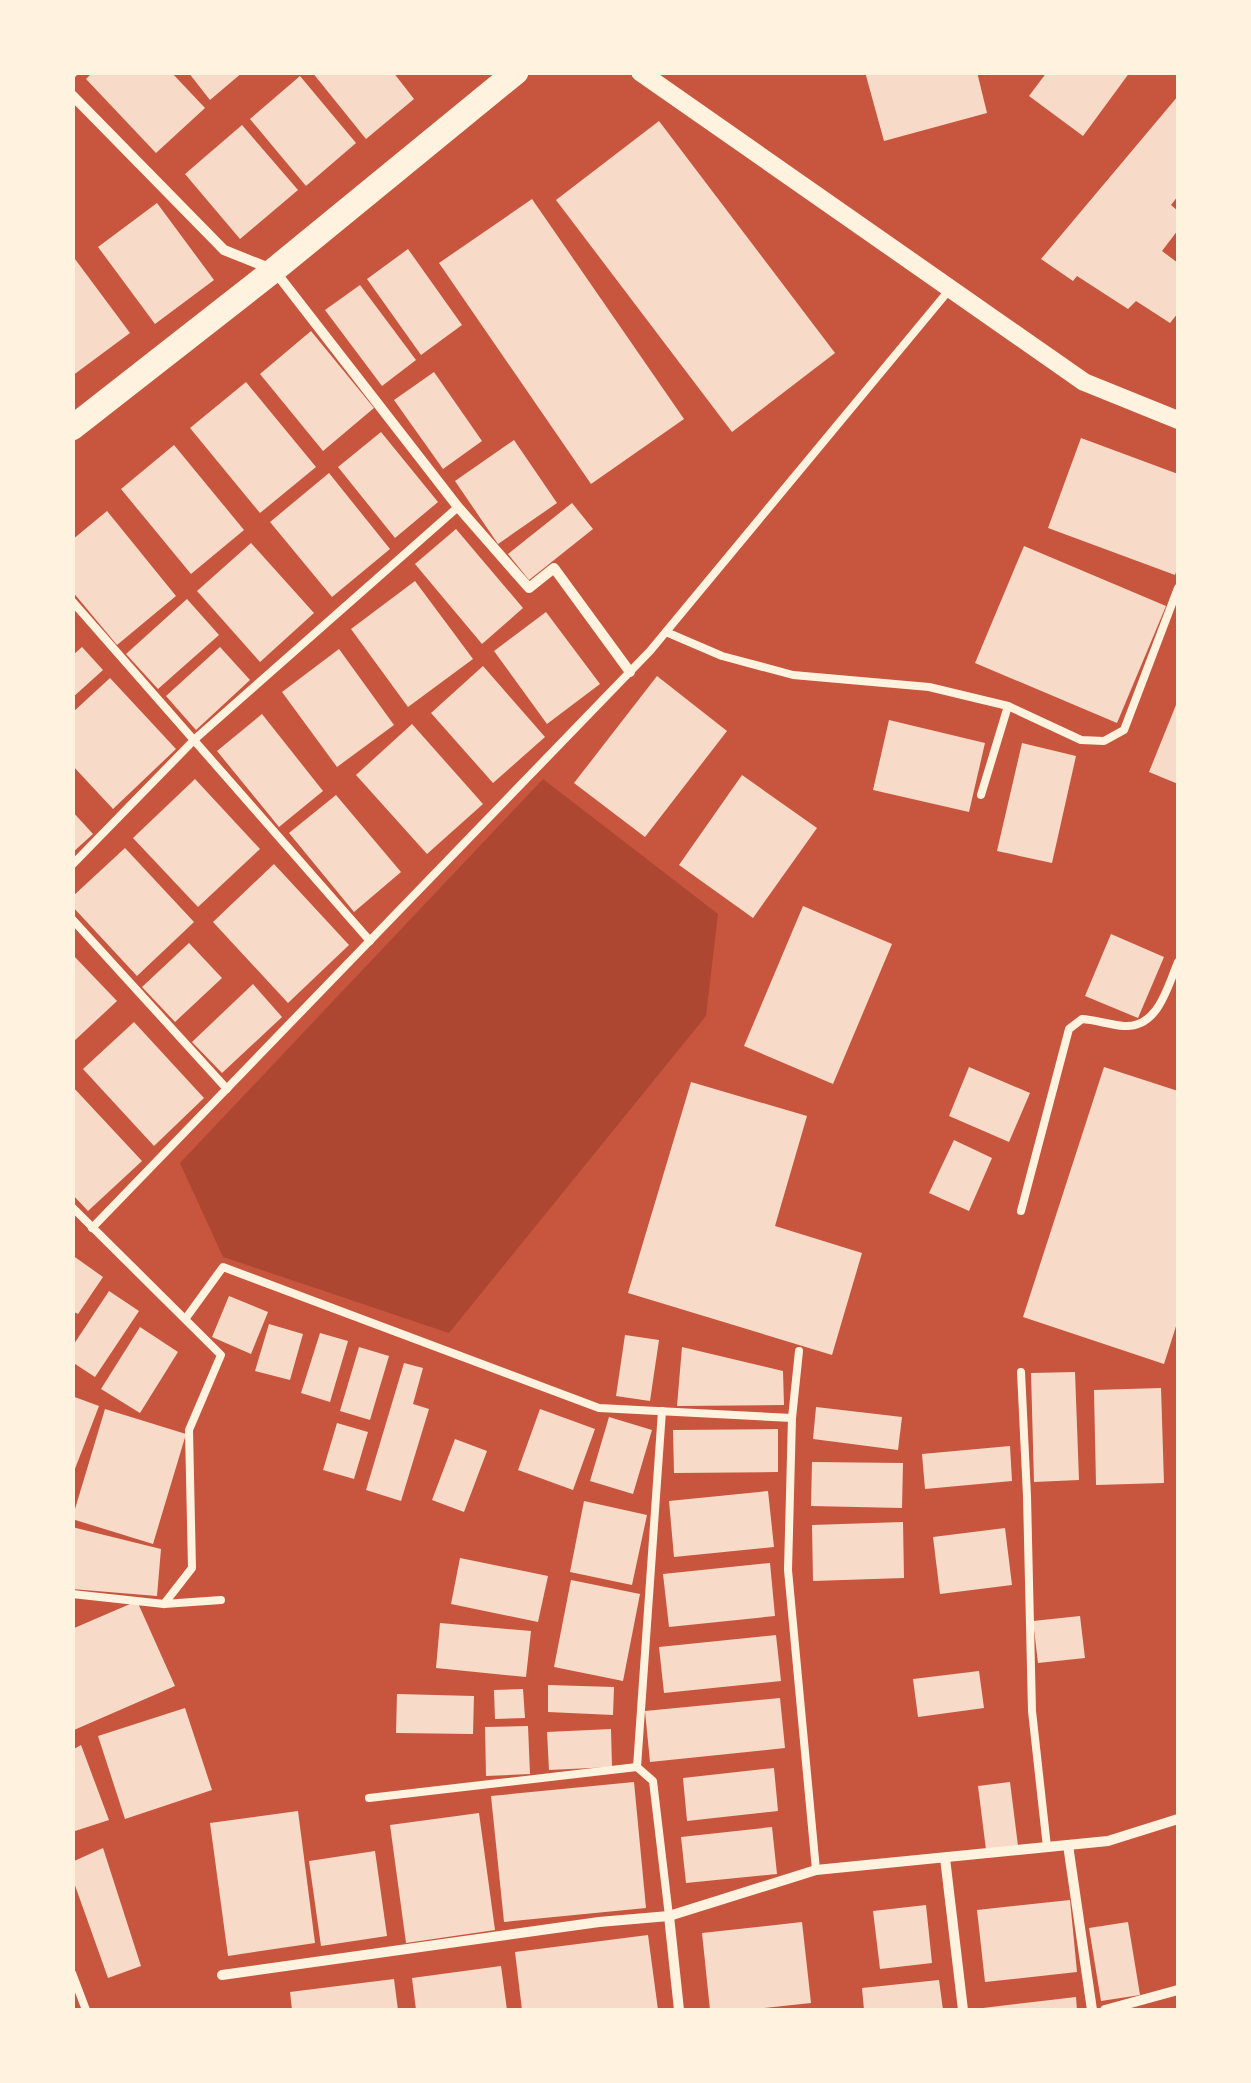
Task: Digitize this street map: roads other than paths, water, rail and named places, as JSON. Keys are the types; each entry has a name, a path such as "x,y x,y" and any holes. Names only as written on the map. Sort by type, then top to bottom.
{"main road":[{"path":"72,428 274,270 516,72"}],"street":[{"path":"640,72 1084,382 1178,420"},
{"path":"72,95 224,250 274,270 458,507 529,588 554,568 630,672"},
{"path":"222,1975 599,1922 669,1916 816,1870 1108,1841 1178,1820"},
{"path":"1068,1845 1092,2010"},
{"path":"945,1858 963,2010"},
{"path":"669,1916 679,2010"},
{"path":"1105,2010 1178,1990"}],"lane":[{"path":"92,1228 630,672 950,289"},
{"path":"72,865 195,739 458,507"},
{"path":"666,632 722,656 793,676 928,688 1008,706 1082,740 1104,741 1124,730 1178,588"},
{"path":"72,601 370,942"},
{"path":"981,796 1008,706"},
{"path":"72,919 226,1089"},
{"path":"1021,1211 1069,1029 1082,1019 1125,1026 1144,1023 1158,1009 1178,962"},
{"path":"72,1207 220,1355 190,1430 192,1568 164,1604"},
{"path":"186,1318 223,1266 599,1408 792,1418"},
{"path":"799,1351 792,1418 788,1570 816,1870"},
{"path":"1021,1372 1032,1711 1047,1847"},
{"path":"637,1767 662,1412"},
{"path":"72,1594 164,1604 221,1600"},
{"path":"370,1798 637,1767 653,1781 669,1916"},
{"path":"72,1974 86,2010"}]}
